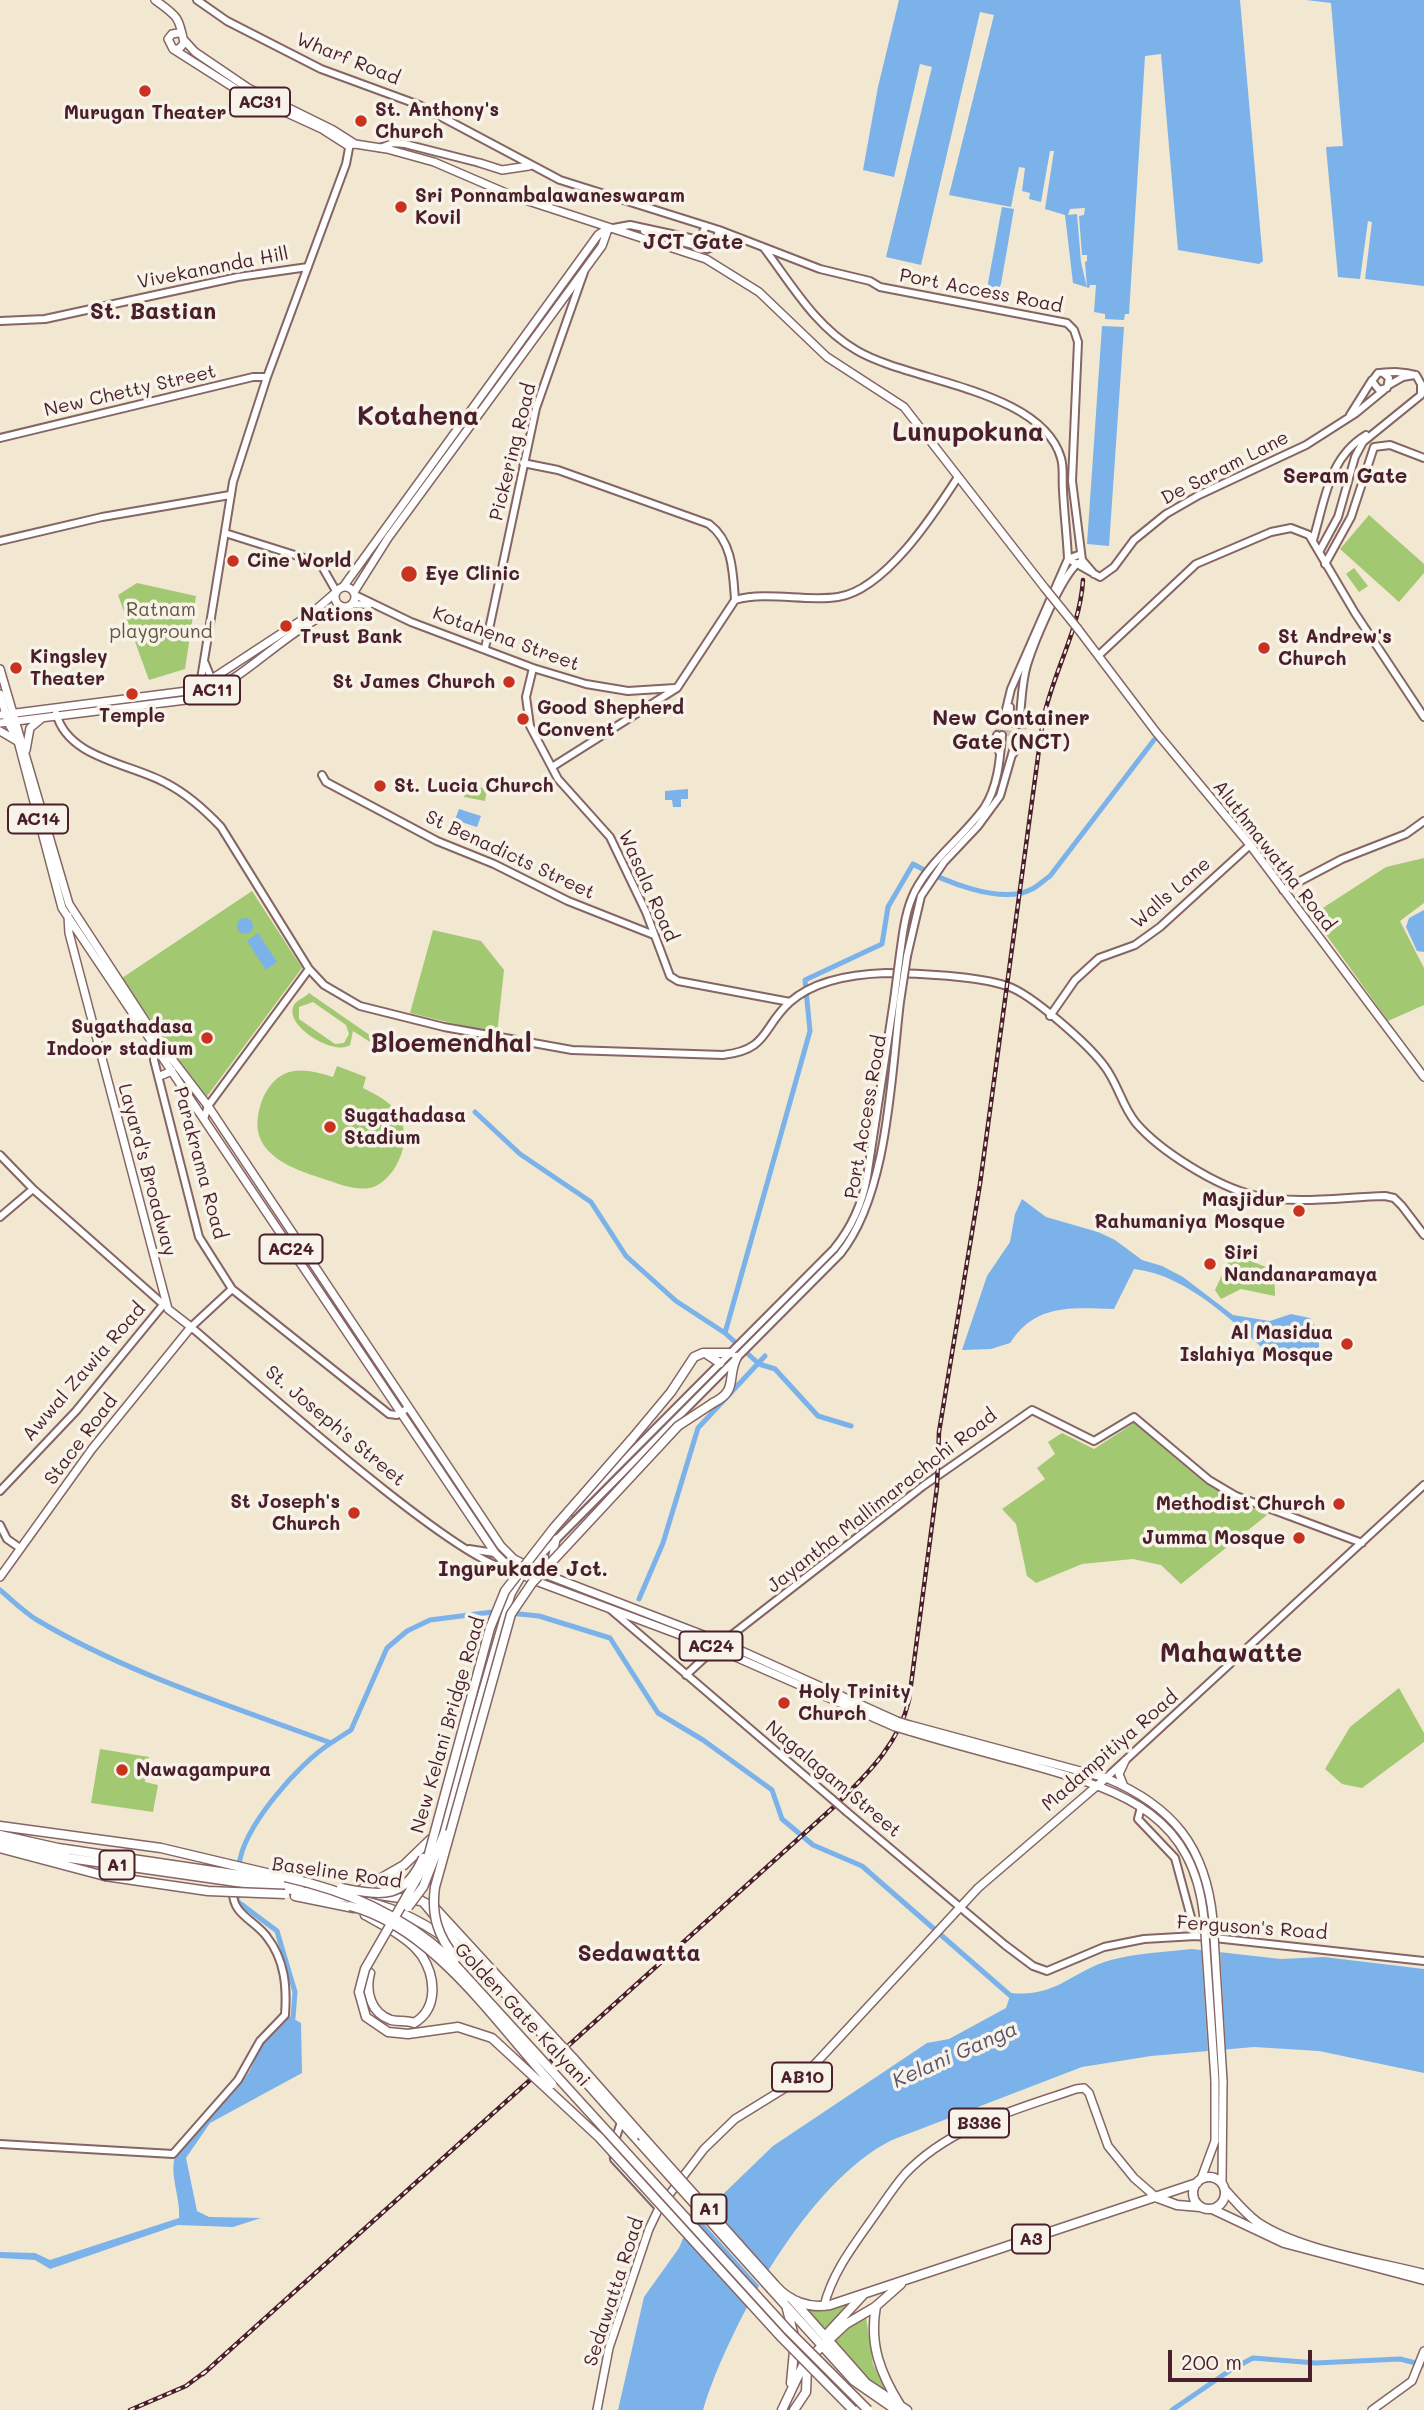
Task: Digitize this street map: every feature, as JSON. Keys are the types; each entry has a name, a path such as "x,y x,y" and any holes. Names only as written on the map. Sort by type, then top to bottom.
{"highway":[{"path":"698,1354 713,1357 731,1377"},
{"path":"526,2043 508,2015 453,1955 436,1924 435,1887 503,1637 520,1598 678,1426 728,1394 734,1355 698,1354 690,1359 671,1392 553,1529 505,1591 490,1628 450,1781 422,1874 362,1974 359,1992 363,2012 373,2024 392,2033 458,2027 492,2038 601,2139"},
{"path":"285,1877 380,1894 401,1888 420,1864 453,1769"},
{"path":"351,1906 391,1930 397,1934 422,1956 432,1979 433,1996 425,2014 414,2023 390,2019 379,2012 370,1999 369,1978 389,1937 396,1926 403,1916 411,1902 423,1887 465,1769"},
{"name":"Golden Gate Kalyani","path":"0,1826 161,1848 285,1877 340,1891 408,1925 461,1968 788,2330 868,2410"},
{"name":"A1","path":"0,1835 51,1846 228,1873 248,1880"},
{"path":"357,1892 404,1865 431,1839"},
{"name":"Golden Gate Kalyani","path":"0,1845 105,1876 208,1891 285,1894 351,1906 365,1910 397,1927 446,1965 782,2338 853,2410"},
{"name":"A1","path":"0,1845 234,1882 248,1880"},
{"name":"Baseline Road","path":"248,1880 421,1900"},
{"name":"Baseline Road","path":"248,1880 392,1908 414,1917 446,1936 463,1951"},
{"name":"A1","path":"421,1900 443,1914 570,2060 788,2302 824,2306 864,2295"},
{"name":"A1","path":"463,1951 555,2043"},
{"name":"A1","path":"570,2060 621,2122 641,2139"},
{"path":"1200,2207 1193,2196 1199,2181 1213,2177 1247,2213 1274,2231 1333,2251 1424,2274"},
{"name":"A3","path":"864,2295 1158,2198 1166,2192 1199,2181"},
{"path":"1212,2209 1223,2203 1224,2187"},
{"path":"1158,2198 1177,2205 1212,2209 1284,2243 1424,2280"},
{"name":"A3","path":"876,2305 904,2283"},
{"path":"864,2295 875,2297 872,2334 876,2353 885,2379 902,2409"},
{"path":"864,2295 860,2305 867,2311"},
{"path":"782,2410 811,2351 864,2295"},
{"path":"788,2302 866,2383 902,2409"},
{"path":"788,2302 795,2340 791,2387 795,2397 806,2392"},
{"path":"794,2410 806,2392 807,2368 817,2351 846,2324 876,2305"}],"main road":[{"path":"155,0 173,13 181,37 181,47 173,49 168,39 171,35 181,37"},
{"name":"AC31","path":"181,37 195,52 257,93 349,143"},
{"name":"AC31","path":"173,49 239,91 349,143"},
{"name":"Aluthmawatha Road","path":"349,143 434,162 513,196 714,262 759,292 827,357 904,407 1099,655 1156,732 1250,845 1424,1077"},
{"path":"480,163 502,170 529,166"},
{"path":"354,594 338,591 337,603 349,606 394,530 605,242 608,229"},
{"name":"AC11","path":"7,718 45,717 56,712 187,700 205,694 213,684 338,591 598,235 608,229"},
{"name":"AC11","path":"7,718 187,692 213,684 316,620 349,606"},
{"path":"0,669 7,718"},
{"path":"0,694 7,718"},
{"path":"26,752 30,728 45,717"},
{"name":"AC14","path":"7,718 18,741 59,899 70,914"},
{"name":"AC14","path":"7,718 26,752 70,914"},
{"path":"0,731 18,741"},
{"name":"AC24","path":"70,914 204,1119 501,1546 526,1566 724,1643 782,1674"},
{"name":"Layard's Broadway","path":"70,914 69,933 166,1307"},
{"name":"AC24","path":"156,1044 208,1106 495,1553 516,1572 782,1674 896,1724 1098,1784 1141,1807 1176,1836 1193,1864 1202,1895 1219,2080"},
{"path":"160,1076 172,1072"},
{"path":"166,1307 191,1327"},
{"name":"Stace Road","path":"0,1577 92,1449 191,1327"},
{"path":"555,1578 551,1566 556,1539"},
{"name":"New Kelani Bridge Road","path":"421,1900 420,1890 431,1839 495,1620 504,1605 516,1572 526,1566"},
{"name":"New Kelani Bridge Road","path":"421,1900 504,1620 504,1605"},
{"name":"AC24","path":"909,1728 1106,1777 1123,1784 1164,1810 1183,1831 1201,1861 1210,1892 1219,2080"},
{"path":"1123,1784 1119,1774 1125,1761"},
{"name":"Madampitiya Road","path":"938,1930 1008,1861 1106,1777"},
{"path":"1086,1780 1090,1787 1088,1793"},
{"path":"429,1872 433,1898 443,1914"},
{"path":"392,1908 408,1907 421,1900 463,1951"},
{"name":"Sedawatta Road","path":"597,2410 610,2348 659,2208 721,2131 803,2077 938,1930"},
{"path":"1199,2181 1215,2141 1219,2080"},
{"path":"1219,2080 1224,2187"},
{"name":"B336","path":"824,2306 829,2287 841,2263 905,2174 945,2141 992,2117 1076,2089 1084,2088 1089,2093 1108,2146 1121,2164 1158,2198"},
{"path":"1372,2410 1407,2386 1415,2375 1424,2352"}],"street":[{"name":"Wharf Road","path":"197,0 227,21 320,69 428,110 529,166 596,193 719,230 763,247"},
{"path":"205,694 201,686 230,495 267,377 347,161 349,143"},
{"path":"380,148 393,143 405,144 480,163"},
{"path":"608,229 629,225 697,240 703,237 706,226"},
{"path":"629,225 703,249 715,246 719,230"},
{"path":"763,247 820,322 853,349 892,367 999,401 1037,425 1056,446 1063,468 1078,561 1011,689 1011,723 1020,699 1027,665 1041,630 1067,577 1078,561"},
{"name":"Port Access Road","path":"763,247 820,269 870,281 880,287 1067,323 1074,330 1078,342 1072,437 1072,481 1078,561"},
{"name":"Vivekananda Hill","path":"0,321 45,319 238,277 308,267"},
{"name":"Pickering Road","path":"485,648 536,408 586,267"},
{"path":"1383,373 1389,377 1387,388"},
{"path":"1347,419 1373,379 1383,373 1416,375"},
{"path":"1347,419 1403,377 1416,375"},
{"path":"1312,540 1339,458 1353,443 1421,395 1421,384 1416,375"},
{"name":"New Chetty Street","path":"0,438 253,377 267,377"},
{"path":"1373,379 1375,388 1387,388"},
{"name":"De Saram Lane","path":"1078,561 1094,574 1106,576 1133,540 1167,514 1199,495 1280,459 1347,419"},
{"path":"1319,552 1338,517 1355,457 1374,430"},
{"path":"1056,446 1072,437"},
{"path":"1325,564 1350,517 1374,447 1390,445 1424,458"},
{"path":"523,463 558,470 709,524 721,536 730,556 735,600 677,688 552,767"},
{"path":"735,600 838,597 859,590 919,536 958,477"},
{"path":"0,541 96,519 230,495"},
{"path":"1099,655 1203,559 1286,527 1306,533 1312,540 1424,717"},
{"path":"225,533 320,563 338,591"},
{"name":"Kotahena Street","path":"354,594 370,605 533,668 586,684 628,691 677,688"},
{"name":"Kotahena Street","path":"349,606 370,605"},
{"path":"205,662 213,684"},
{"name":"Wasala Road","path":"533,668 526,697 530,726 558,779 610,837 654,935 667,971 678,981 794,1000"},
{"path":"56,712 61,728 87,751 165,782 206,811 220,827 309,968 324,985 345,999 376,1012 572,1050 736,1054 762,1041 794,1000 815,987 852,977 910,974 1006,986 1050,1016 1101,1062 1136,1123 1207,1176 1253,1195 1287,1199 1394,1198 1424,1236"},
{"name":"Port Access Road","path":"526,1566 734,1355 840,1254 861,1224 875,1179 910,903 922,880 941,860 978,826 1000,796 1010,758 1009,736 984,807 941,860 925,887 904,955"},
{"name":"St Benadicts Street","path":"322,775 326,782 437,841 494,864 568,901 654,935"},
{"path":"1283,890 1342,859 1406,834 1424,821"},
{"name":"Walls Lane","path":"1050,1016 1075,980 1099,958 1135,945 1160,927 1250,845"},
{"path":"204,1119 208,1106 309,968"},
{"name":"Parakrama Road","path":"156,1044 160,1076 199,1237 232,1289 389,1414 404,1410"},
{"path":"0,1155 33,1189 166,1307"},
{"path":"0,1217 33,1189"},
{"path":"191,1327 232,1289"},
{"name":"Awwal Zawia Road","path":"0,1491 76,1411 166,1307"},
{"name":"St. Joseph's Street","path":"191,1327 387,1491 461,1547 493,1566 516,1572"},
{"name":"Port Access Road","path":"526,1566 556,1539 723,1366"},
{"name":"Jayantha Mallimarachchi Road","path":"686,1675 715,1648 923,1486 1032,1410 1094,1441 1133,1417 1209,1480 1236,1496 1362,1543"},
{"name":"Madampitiya Road","path":"1106,1777 1424,1485"},
{"path":"0,1525 7,1539 20,1548"},
{"name":"St. Joseph's Street","path":"461,1547 495,1553"},
{"name":"Nagalagam Street","path":"608,1608 959,1907 1018,1955 1041,1969"},
{"path":"1141,1807 1138,1819 1175,1858 1196,1936"},
{"path":"0,2144 173,2154 238,2080 260,2041 285,2015 286,1982 279,1956 266,1935 237,1909 233,1897 234,1882"},
{"name":"Ferguson's Road","path":"1041,1969 1049,1971 1107,1946 1144,1939 1196,1936 1424,1961"},
{"path":"621,2122 613,2147 614,2159 659,2208"}],"green space":[{"path":"1369,515 1424,564 1424,573 1399,602 1340,549"},
{"path":"1354,568 1368,586 1359,592 1346,574"},
{"name":"Ratnam playground","path":"137,583 196,596 185,669 149,680 118,595"},
{"path":"466,785 487,789 485,801 464,797"},
{"path":"1424,858 1424,903 1400,921 1424,968 1424,1005 1388,1021 1312,915 1386,867"},
{"name":"Sugathadasa Indoor stadium","path":"252,891 302,968 205,1099 122,978"},
{"path":"433,930 481,941 504,970 497,1034 410,1013"},
{"path":"309,993 384,1045 381,1049 353,1031 350,1045 343,1047 333,1047 313,1038 297,1023 293,1015 294,1004","holes":["313,1002 346,1025 349,1034 344,1043 335,1044 299,1019 299,1007"]},
{"name":"Sugathadasa Stadium","path":"337,1066 366,1077 363,1088 389,1104 403,1126 403,1148 397,1164 386,1179 370,1188 343,1185 288,1165 261,1141 258,1116 262,1100 277,1079 284,1074 299,1071 333,1077"},
{"path":"1235,1255 1274,1270 1275,1296 1241,1289 1221,1299 1215,1290 1231,1256"},
{"path":"1134,1423 1206,1484 1267,1515 1181,1584 1161,1565 1133,1559 1082,1564 1036,1583 1027,1576 1016,1524 1002,1509 1045,1479 1037,1468 1055,1454 1048,1442 1062,1433 1094,1449"},
{"path":"1399,1688 1424,1733 1424,1742 1362,1788 1342,1784 1325,1769 1350,1727"},
{"name":"Nawagampura","path":"100,1749 149,1757 145,1782 158,1785 153,1812 91,1803"},
{"path":"855,2300 825,2328 802,2308 827,2309"},
{"path":"866,2317 873,2364 890,2399 875,2388 832,2340 850,2324"}],"water":[{"path":"899,0 1240,0 1263,261 1259,264 1178,250 1161,54 1145,56 1129,314 1125,314 1124,320 1105,319 1105,314 1094,312 1096,285 1090,285 1089,288 1073,283 1065,215 1045,209 1054,151 1050,151 1041,202 1029,199 1030,193 1022,191 1025,168 1019,167 1011,207 949,195 994,15 980,12 921,265 886,257 932,67 920,64 894,177 863,170 878,87"},
{"path":"1306,0 1424,0 1424,286 1365,279 1372,222 1368,221 1360,279 1338,277 1326,147 1343,146 1331,3"},
{"path":"1002,207 1014,209 1001,284 995,296 990,295 988,283"},
{"path":"1102,326 1124,327 1109,546 1087,544"},
{"path":"688,789 688,799 681,799 681,807 673,807 672,800 665,800 665,791"},
{"path":"459,809 481,816 477,827 455,820"},
{"path":"1424,910 1424,952 1417,951 1406,927 1409,918"},
{"path":"245,918 253,926 245,934 237,926"},
{"path":"258,933 277,962 266,970 247,941"},
{"path":"1022,1199 1046,1217 1098,1232 1115,1240 1142,1260 1162,1266 1183,1277 1233,1315 1270,1321 1291,1314 1310,1318 1319,1334 1319,1351 1298,1363 1279,1363 1230,1319 1194,1292 1155,1273 1134,1269 1114,1309 1069,1309 1043,1314 1020,1330 1010,1343 991,1349 962,1350 987,1276 1010,1242 1015,1214"},
{"name":"Kelani Ganga","path":"1192,1949 1281,1959 1324,1957 1424,1969 1424,2073 1319,2051 1254,2047 1151,2056 1082,2067 892,2140 861,2160 831,2187 776,2258 732,2337 703,2410 618,2410 644,2297 679,2248 687,2229 773,2146 927,2043 949,2039 1006,2008 1011,1993 1040,1992 1111,1960"},
{"path":"289,2016 301,2023 302,2073 210,2123 186,2158 197,2211 209,2217 261,2218 233,2227 178,2225 50,2269 35,2260 0,2258 0,2252 35,2253 50,2260 179,2218 173,2169 176,2153 191,2131 241,2083 265,2038"}],"pier":[{"path":"1085,208 1084,215 1079,216 1082,255 1087,255 1087,288 1081,262 1077,214 1068,215 1070,209"},
{"path":"1201,1946 1220,1948 1226,2052 1208,2054"},
{"path":"708,2203 773,2275 763,2290 696,2215"}],"waterway":[{"path":"475,1112 520,1154 591,1202 626,1256 676,1301 725,1333 810,1031 805,980 882,944 888,907 913,864 939,877 988,893 1004,895 1032,889 1050,876 1154,740"},
{"path":"725,1333 759,1364 775,1369 818,1416 851,1426"},
{"path":"639,1599 663,1543 698,1428 765,1356"},
{"path":"0,1590 37,1620 107,1657 181,1688 331,1743 351,1730 387,1648 407,1631 430,1620 500,1611"},
{"path":"509,1613 539,1616 610,1638 658,1713 703,1740 772,1790 782,1819 813,1845 862,1866 1012,1997"},
{"path":"239,1866 250,1834 274,1798 304,1765 331,1743"},
{"path":"238,1880 237,1901 277,1931 295,1992 293,2018"},
{"path":"1172,2410 1253,2358 1316,2363 1400,2359 1424,2365"}],"tunnel":[{"path":"997,735 1000,721"},
{"path":"1007,736 1009,722"},
{"path":"1012,737 1014,723"},
{"path":"1022,738 1024,724"}],"railway":[{"path":"203,2374 837,1804 860,1781 898,1731 909,1700 937,1487 939,1432 980,1184 1043,720 1077,616 1083,580"},
{"path":"130,2410 186,2386 210,2368"}],"place":[{"name":"Murugan Theater","path":"145,91"},
{"name":"St. Anthony's Church","path":"361,121"},
{"name":"Sri Ponnambalawaneswaram Kovil","path":"401,207"},
{"name":"Cine World","path":"233,561"},
{"name":"Eye Clinic","path":"409,574"},
{"name":"Nations Trust Bank","path":"286,626"},
{"name":"St Andrew's Church","path":"1264,648"},
{"name":"Kingsley Theater","path":"16,668"},
{"name":"St James Church","path":"509,682"},
{"name":"Temple","path":"132,694"},
{"name":"Good Shepherd Convent","path":"523,719"},
{"name":"St. Lucia Church","path":"380,786"},
{"name":"Sugathadasa Indoor stadium","path":"207,1038"},
{"name":"Sugathadasa Stadium","path":"330,1127"},
{"name":"Masjidur Rahumaniya Mosque","path":"1299,1211"},
{"name":"Siri Nandanaramaya","path":"1210,1264"},
{"name":"Al Masidua Islahiya Mosque","path":"1347,1344"},
{"name":"Methodist Church","path":"1339,1504"},
{"name":"St Joseph's Church","path":"354,1513"},
{"name":"Jumma Mosque","path":"1299,1538"},
{"name":"Holy Trinity Church","path":"784,1703"},
{"name":"Nawagampura","path":"122,1770"}],"district":[{"name":"JCT Gate","path":"693,243"},
{"name":"St. Bastian","path":"153,312"},
{"name":"Kotahena","path":"418,417"},
{"name":"Lunupokuna","path":"968,433"},
{"name":"Seram Gate","path":"1345,477"},
{"name":"New Container Gate (NCT)","path":"1011,731"},
{"name":"Bloemendhal","path":"451,1044"},
{"name":"Ingurukade Jct.","path":"523,1570"},
{"name":"Mahawatte","path":"1231,1654"},
{"name":"Sedawatta","path":"639,1954"}]}
